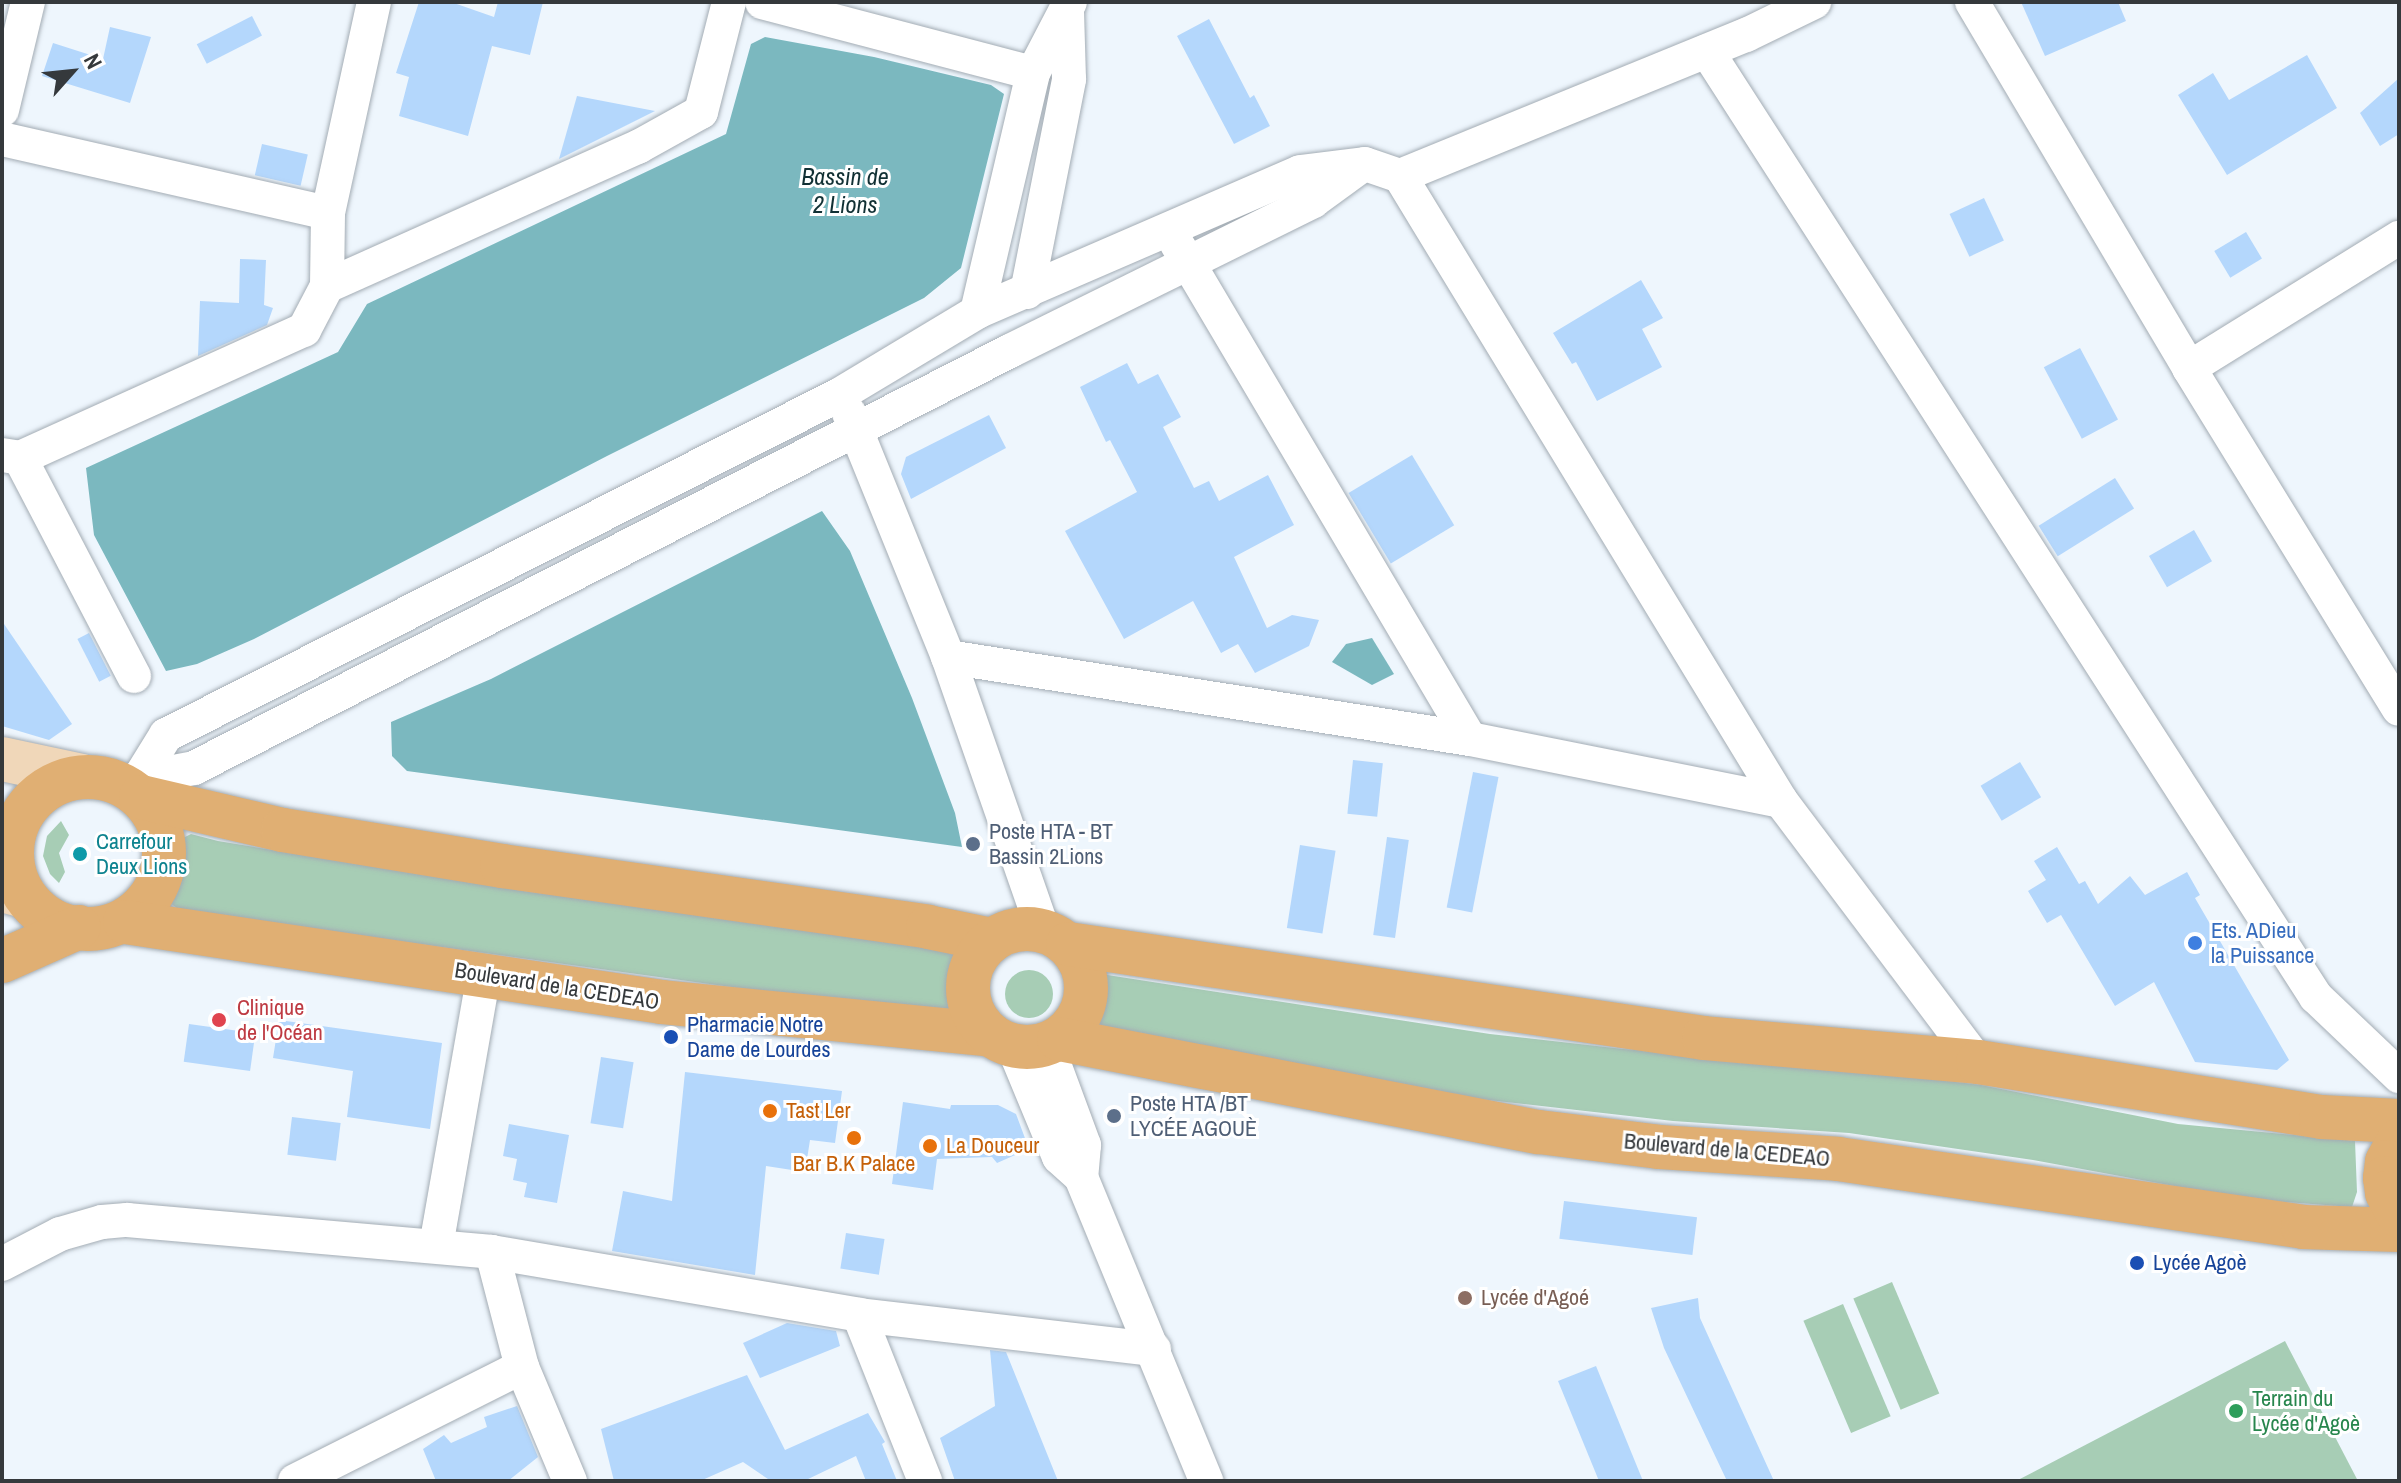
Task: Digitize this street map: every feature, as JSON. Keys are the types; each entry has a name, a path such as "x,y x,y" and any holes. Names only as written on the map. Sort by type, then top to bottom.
{"main road":[{"path":"2,759 108,779 283,830 502,866 928,927 992,940"},
{"path":"82,776 50,785 14,814 13,893 57,923 79,927 125,922 152,900 166,866 162,828 136,789"},
{"name":"Boulevard de la CEDEAO","path":"125,922 662,1002 1027,1041 1539,1132 1659,1147 1838,1159 2303,1227 2399,1230"},
{"path":"2,961 79,927"},
{"path":"1055,937 1083,967 1087,994 1078,1020 1027,1041 973,1013 968,987 974,961 992,940 1016,929 1704,1038 1978,1062 2321,1117 2399,1121"},
{"path":"2399,1140 2387,1162 2385,1178 2387,1193 2399,1216"}],"street":[{"path":"2,110 28,2"},
{"path":"134,676 11,456 304,330 327,286 328,213 374,2"},
{"path":"327,286 638,147 701,112 729,2"},
{"path":"762,2 1033,73"},
{"path":"1400,176 1707,51 1750,18 1814,2"},
{"path":"1972,2 2189,368 2399,709"},
{"path":"977,312 1033,73 1068,7"},
{"path":"1027,292 1069,79 1068,7"},
{"path":"1707,51 2316,997 2399,1076"},
{"path":"2,139 328,213"},
{"path":"136,789 194,768 1187,262 1313,201 1365,164"},
{"path":"136,789 166,735 839,395 977,312 1300,172 1365,164 1400,176 1781,801 1978,1062"},
{"path":"1169,230 1470,739"},
{"path":"2189,368 2399,238"},
{"path":"839,395 858,431 1055,937"},
{"path":"948,657 1470,739 1781,801"},
{"path":"436,1246 484,975"},
{"path":"1027,1041 1059,1157 1081,1177 1206,1481"},
{"path":"2,1264 60,1234 102,1222 127,1220 492,1252 859,1315 1154,1349"},
{"path":"492,1252 522,1367 570,1481"},
{"path":"859,1315 925,1481"},
{"path":"295,1481 522,1367"}],"green space":[{"path":"61,821 69,835 59,853 65,872 59,883 50,874 43,856 47,836"},
{"path":"191,834 530,892 960,948 953,983 954,1001 946,1013 862,1005 181,911 170,903 179,875 183,838"},
{"path":"1029,970 1046,977 1053,994 1046,1011 1029,1018 1012,1011 1005,994 1012,977"},
{"path":"1101,974 1490,1034 1623,1049 1783,1061 1981,1085 2178,1124 2355,1141 2357,1192 2352,1207 2245,1199 2033,1160 1849,1133 1673,1121 1462,1097 1091,1033"},
{"path":"1892,1282 1939,1393 1901,1410 1853,1298"},
{"path":"1843,1304 1891,1416 1851,1433 1803,1321"},
{"name":"Terrain du Lycée d'Agoè","path":"2285,1341 2358,1481 2016,1481"}],"water":[{"name":"Bassin de 2 Lions","path":"765,37 874,57 991,85 1004,94 961,268 924,298 607,456 254,639 197,664 166,671 94,535 86,468 338,352 367,304 726,134 751,44"},
{"path":"822,511 850,551 912,698 955,813 962,847 407,771 392,756 391,722 491,679"},
{"path":"1372,638 1394,674 1372,685 1332,662 1346,644"}],"building":[{"path":"419,2 451,2 494,17 498,2 543,2 530,55 492,46 468,136 399,116 409,77 396,73"},
{"path":"2021,2 2118,2 2126,21 2045,56"},
{"path":"252,16 262,36 207,64 197,44"},
{"path":"1209,19 1250,98 1254,95 1270,126 1234,144 1177,36"},
{"path":"110,27 151,37 130,103 42,76 53,43 103,59"},
{"path":"2307,55 2337,108 2227,175 2178,95 2213,73 2229,100"},
{"path":"2399,78 2399,134 2380,146 2360,113"},
{"path":"577,96 655,111 559,159"},
{"path":"262,144 308,155 301,186 255,175"},
{"path":"1984,198 2004,241 1969,257 1950,214"},
{"path":"2246,232 2262,259 2230,278 2214,251"},
{"path":"240,259 266,260 264,305 273,308 267,325 198,356 200,301 239,303"},
{"path":"1641,280 1663,318 1642,329 1662,367 1597,401 1576,362 1572,364 1553,333"},
{"path":"2080,348 2118,420 2082,439 2044,367"},
{"path":"1127,363 1138,384 1158,374 1181,417 1163,427 1194,488 1209,481 1219,501 1268,475 1294,525 1234,557 1267,628 1292,615 1319,620 1309,646 1255,673 1238,644 1221,653 1193,601 1124,639 1065,531 1137,492 1110,440 1106,442 1080,387"},
{"path":"989,415 1006,448 911,499 901,474 906,457"},
{"path":"1412,455 1454,525 1391,563 1349,493"},
{"path":"2115,478 2134,509 2058,556 2039,526"},
{"path":"2194,530 2212,561 2167,587 2149,556"},
{"path":"2,621 72,724 49,740 2,726"},
{"path":"89,633 111,676 99,682 77,639"},
{"path":"1353,760 1383,763 1377,817 1347,814"},
{"path":"2020,762 2041,797 2002,821 1981,786"},
{"path":"1473,772 1499,777 1472,912 1447,907"},
{"path":"1387,837 1409,840 1395,938 1373,935"},
{"path":"1300,845 1336,851 1322,934 1287,928"},
{"path":"2057,847 2079,884 2085,881 2098,904 2130,876 2145,895 2187,872 2200,895 2195,898 2289,1060 2277,1070 2195,1062 2154,982 2115,1006 2061,915 2047,923 2028,891 2046,880 2034,861"},
{"path":"279,1020 442,1043 430,1129 347,1117 353,1071 273,1058"},
{"path":"189,1024 255,1033 250,1071 184,1062"},
{"path":"601,1057 634,1062 623,1128 591,1123"},
{"path":"685,1072 842,1091 835,1143 810,1140 805,1172 766,1166 755,1275 612,1251 623,1191 672,1201"},
{"path":"903,1102 950,1109 951,1105 998,1105 1016,1114 1029,1149 997,1163 992,1157 937,1159 933,1190 892,1184"},
{"path":"292,1117 341,1123 336,1161 287,1155"},
{"path":"509,1124 569,1135 557,1203 524,1197 527,1183 513,1180 517,1159 503,1156"},
{"path":"1564,1201 1697,1217 1692,1255 1559,1239"},
{"path":"846,1233 885,1239 879,1275 840,1269"},
{"path":"1698,1298 1700,1318 1774,1481 1727,1481 1664,1348 1651,1308"},
{"path":"787,1323 836,1331 840,1346 760,1378 743,1343"},
{"path":"990,1350 1006,1352 1058,1481 955,1481 940,1438 995,1406"},
{"path":"1596,1366 1643,1481 1599,1481 1558,1381"},
{"path":"747,1375 785,1450 868,1413 885,1442 882,1444 897,1481 866,1481 856,1456 804,1481 771,1481 743,1462 700,1481 614,1481 601,1429"},
{"path":"517,1406 538,1457 508,1481 436,1481 423,1449 444,1435 451,1443 487,1427 484,1417"}],"place":[{"name":"Poste HTA - BT Bassin 2Lions","path":"973,844"},
{"name":"Carrefour Deux Lions","path":"80,854"},
{"name":"Ets. ADieu la Puissance","path":"2195,943"},
{"name":"Clinique de l'Océan","path":"219,1020"},
{"name":"Pharmacie Notre Dame de Lourdes","path":"671,1037"},
{"name":"Tast Ler","path":"770,1111"},
{"name":"Poste HTA /BT LYCÉE AGOUÈ","path":"1114,1116"},
{"name":"Bar B.K Palace","path":"854,1138"},
{"name":"La Douceur","path":"930,1146"},
{"name":"Lycée Agoè","path":"2137,1263"},
{"name":"Lycée d'Agoé","path":"1465,1298"},
{"name":"Terrain du Lycée d'Agoè","path":"2236,1411"}]}
